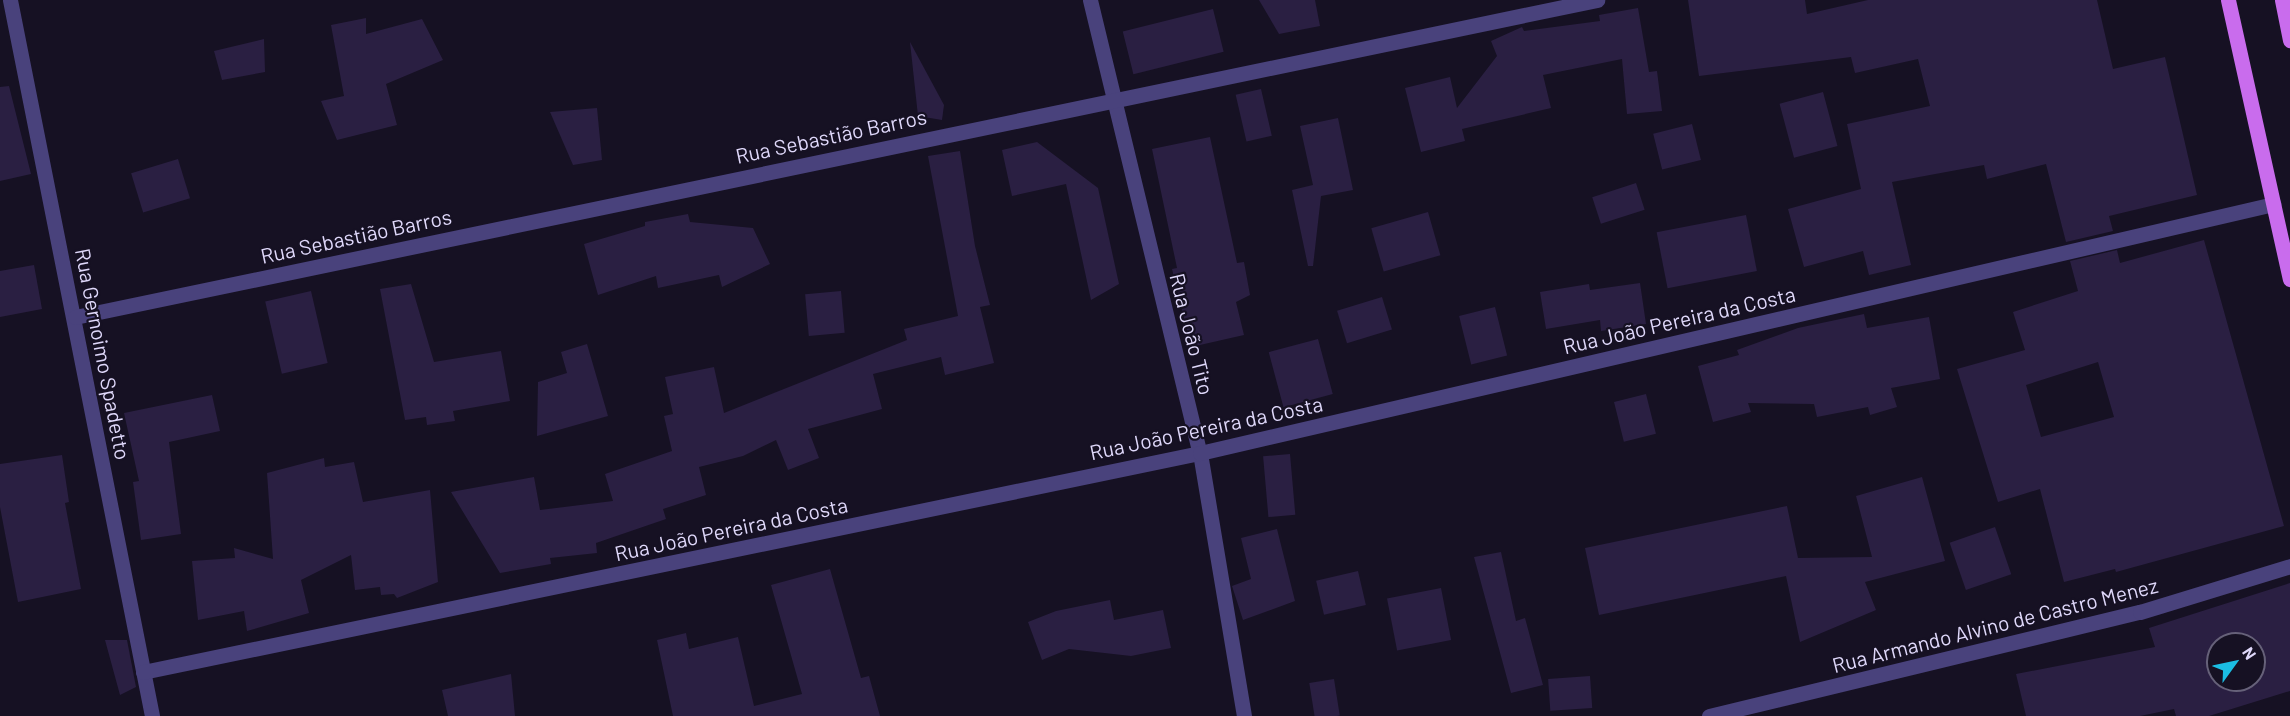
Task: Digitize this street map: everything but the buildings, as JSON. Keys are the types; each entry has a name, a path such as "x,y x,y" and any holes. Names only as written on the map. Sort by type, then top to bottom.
{"main road":[{"path":"2229,0 2290,279"},
{"path":"2282,0 2290,40"}],"street":[{"name":"Rua Gernoimo Spadetto","path":"10,0 75,317 152,716"},
{"name":"Rua João Tito","path":"1090,0 1200,453 1244,716"},
{"name":"Rua Sebastião Barros","path":"75,317 1112,98 1597,0"},
{"name":"Rua João Pereira da Costa","path":"143,672 1200,453 2273,204"},
{"name":"Rua Armando Alvino de Castro Menez","path":"1709,716 2140,612 2290,566"}]}
